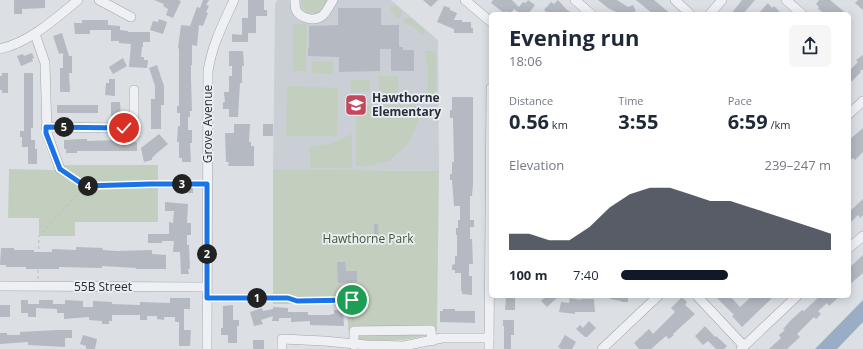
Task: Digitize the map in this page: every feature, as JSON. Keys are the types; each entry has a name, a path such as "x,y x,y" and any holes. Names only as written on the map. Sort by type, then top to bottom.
{"street":[{"path":"0,48 12,46 35,34 78,0"},
{"path":"99,0 131,17"},
{"name":"Grove Avenue","path":"207,349 208,71 210,55 234,0"},
{"path":"296,0 295,8 298,13 304,18 312,19 322,16 332,0"},
{"path":"465,0 489,20"},
{"path":"575,0 589,12"},
{"path":"675,0 688,12"},
{"path":"712,12 722,0"},
{"path":"786,0 800,12"},
{"path":"35,34 46,63 46,133 60,169"},
{"path":"46,127 124,128 131,124 134,118 134,90"},
{"path":"851,112 863,101"},
{"path":"851,246 863,236"},
{"name":"55B Street","path":"0,286 207,287"},
{"path":"489,349 490,298"},
{"path":"602,349 656,298"},
{"path":"698,298 742,347 795,298"},
{"path":"354,344 354,331 431,330 432,341"},
{"path":"282,349 282,339 413,347 442,338 489,338"}],"path":[{"path":"60,169 85,186 207,184"},
{"path":"37,286 39,236 85,186"},
{"path":"207,298 288,298 297,301 352,300 352,322 354,331"}],"shaded area":[{"name":"Hawthorne Elementary","path":"277,0 391,0 438,40 439,171 273,169 275,5"}],"green space":[{"path":"301,0 329,0 324,10 317,14 305,11"},
{"path":"396,5 402,12 398,19 391,11 391,6"},
{"path":"404,18 411,18 425,30 422,35 411,25 405,25"},
{"path":"293,24 307,24 306,71 293,71"},
{"path":"425,51 436,51 436,83 434,102 427,101 428,63 426,63"},
{"path":"312,61 333,61 333,74 312,73"},
{"path":"379,76 398,76 398,96 379,96"},
{"path":"351,80 370,80 370,92 351,92"},
{"path":"287,86 338,88 337,136 286,136"},
{"path":"358,105 420,105 419,119 409,143 389,161 368,166 356,166 356,107"},
{"path":"352,134 352,168 310,168 310,146 330,144"},
{"path":"65,165 158,165 158,222 75,222 75,236 39,236 39,218 8,218 9,169 55,170"},
{"name":"Hawthorne Park","path":"273,169 439,171 437,331 405,340 349,340 347,304 273,304"}],"water":[{"path":"863,300 863,322 837,349 815,349"}],"building":[{"path":"14,0 45,0 45,8 22,9 22,14 14,14"},
{"path":"154,0 181,1 173,18 166,15 168,9 163,6 164,4"},
{"path":"203,0 209,0 206,5 209,6 206,12 208,13 203,26 199,25 197,46 192,45 192,111 190,111 190,117 188,117 188,130 192,130 192,143 190,143 191,162 182,162 182,158 179,158 179,142 177,142 178,126 180,126 180,113 177,113 177,106 179,106 178,48 181,25 190,26 197,7 200,8"},
{"path":"248,0 264,0 264,10 267,10 267,16 256,16 256,33 248,33 248,42 232,42 232,34 242,35 242,18 248,18"},
{"path":"423,0 438,0 431,7"},
{"path":"493,0 512,0 519,7 523,2 526,3 528,0 535,5 530,12 518,12 514,9 512,12 503,12 491,3"},
{"path":"558,0 570,12 546,12 544,10 551,2 554,4"},
{"path":"598,0 617,0 628,7 633,5 636,11 616,12"},
{"path":"636,0 654,0 669,12 651,12"},
{"path":"742,0 755,0 745,12 733,12"},
{"path":"819,0 830,0 845,12 822,12 818,9 819,7 816,4"},
{"path":"858,0 863,0 863,10 855,3"},
{"path":"768,3 772,8 774,6 780,12 760,12"},
{"path":"444,6 457,13 454,20 471,22 473,33 454,33 454,29 437,22"},
{"path":"338,8 381,8 381,25 399,25 399,47 403,47 403,50 414,50 414,71 391,71 391,49 380,49 380,71 339,72 339,57 308,56 309,26 338,25"},
{"path":"159,19 167,22 163,34 150,30 153,21 158,22"},
{"path":"82,20 108,20 108,25 120,26 120,30 128,32 150,32 150,42 143,42 141,57 144,57 144,60 148,60 147,68 129,67 131,44 111,41 111,30 90,30 90,34 75,34 74,23 82,23"},
{"path":"62,33 69,56 72,56 72,73 69,73 70,92 60,92 60,68 63,68 63,53 59,54 53,36"},
{"path":"229,51 243,51 244,66 242,66 242,83 240,83 238,117 229,117 229,109 223,109 223,102 225,102 224,92 229,92 229,76 232,76 232,66 229,66"},
{"path":"32,53 34,58 32,59 33,61 21,66 17,56 23,54 24,56"},
{"path":"863,55 863,70 860,70 861,72 851,82 851,69 858,62 856,60"},
{"path":"123,58 127,66 113,74 109,67"},
{"path":"157,65 164,86 164,105 161,105 161,129 151,129 151,99 155,99 155,86 149,68"},
{"path":"2,73 8,73 8,93 2,93 2,90 0,90 0,76 2,76"},
{"path":"24,73 33,73 33,128 31,128 31,140 35,140 35,149 37,149 37,164 28,164 28,147 22,147 22,137 20,137 20,131 24,131"},
{"path":"109,79 115,79 115,96 105,95 106,83 109,83"},
{"path":"452,97 473,97 473,184 472,196 470,196 470,220 474,220 474,227 470,227 473,264 469,264 469,276 472,276 472,295 462,294 461,273 455,273 455,270 452,270 452,265 455,264 455,256 457,256 456,228 458,228 458,220 460,220 460,206 454,206 452,180 450,180 450,174 452,174 452,162 454,162 453,118 450,118 450,110 452,110"},
{"path":"111,102 120,102 121,117 119,117 119,119 111,120"},
{"path":"57,105 98,105 98,113 57,113"},
{"path":"234,124 250,124 249,142 251,142 251,146 254,146 254,166 228,166 229,162 226,162 225,133 234,133"},
{"path":"263,124 273,124 273,136 263,136"},
{"path":"863,128 863,152 855,160 853,158 851,160 851,138"},
{"path":"159,134 168,144 152,158 152,160 144,162 141,148"},
{"path":"87,139 87,141 118,140 137,142 137,151 77,151 77,153 66,153 66,149 64,149 64,140"},
{"path":"176,185 193,185 193,193 176,193"},
{"path":"863,199 863,215 860,218 858,215 851,222 851,210"},
{"path":"165,202 188,204 187,223 191,223 191,235 187,235 187,245 189,245 189,274 181,274 180,252 173,252 174,241 148,243 148,234 169,234 169,222 173,223 174,211 165,211"},
{"path":"374,224 378,224 379,243 374,243"},
{"path":"76,247 103,248 102,250 118,251 152,250 152,254 166,255 166,269 136,269 102,266 102,268 59,267 59,269 26,269 26,267 6,267 6,265 0,265 1,248 14,248 14,250 34,250 34,252 52,252 52,249 76,250"},
{"path":"863,255 863,273 851,283 851,266"},
{"path":"337,262 345,262 346,271 357,271 357,282 338,283"},
{"path":"170,298 190,298 190,309 184,309 184,330 191,330 190,346 179,346 179,322 175,322 175,317 164,317 164,320 157,319 157,316 147,316 147,320 140,320 140,315 112,315 112,321 109,321 109,324 102,324 102,321 89,320 89,317 64,319 64,313 57,313 57,309 36,308 36,317 28,317 28,313 21,313 21,300 28,300 28,304 39,304 39,300 53,300 53,304 65,304 65,300 83,301 83,307 93,307 93,301 112,302 112,304 140,305 140,302 170,303"},
{"path":"506,298 515,298 515,310 505,310"},
{"path":"544,298 557,298 547,307 541,301"},
{"path":"570,298 581,300 594,299 595,312 575,312 575,314 559,312 561,302 569,303"},
{"path":"628,298 628,302 621,302 610,299"},
{"path":"681,298 683,298 687,302 685,305 695,314 669,339 666,336 651,349 639,349 634,343 649,329 653,334 675,312 671,308"},
{"path":"717,298 732,298 740,307 750,298 772,298 742,327 732,316 734,315"},
{"path":"818,298 838,298 829,306 827,303 818,311 821,314 816,319 814,317 797,334 800,337 787,349 769,349 781,338 779,335 785,330 783,329 791,320 802,310 804,311"},
{"path":"0,305 10,305 10,317 0,317"},
{"path":"233,305 233,320 239,320 239,326 237,326 237,343 228,343 228,335 221,335 221,328 223,328 223,306"},
{"path":"273,307 288,308 288,312 308,312 308,315 331,315 334,314 334,310 343,311 344,326 310,325 310,321 291,322 291,318 279,318 279,321 272,321 273,316 261,320 263,324 254,326 250,312 262,308 263,311 273,309"},
{"path":"443,309 455,309 455,311 475,311 475,323 440,322 440,311 443,311"},
{"path":"503,320 514,320 514,335 511,335 511,349 504,349"},
{"path":"589,321 596,328 587,337 585,337 576,329 580,325 583,328"},
{"path":"705,326 715,337 716,336 727,346 724,349 716,349 708,341 703,345 695,336"},
{"path":"72,330 72,338 65,338 65,347 28,345 28,342 0,344 0,333 7,333 7,335 20,335 20,332"},
{"path":"83,335 97,339 95,349 86,349 86,346 80,344"},
{"path":"565,335 576,342 572,349 561,349 558,347"},
{"path":"253,340 264,340 264,349 253,349"}],"place":[{"name":"Hawthorne Elementary","path":"356,105"}],"route":[{"path":"124,128 46,127 46,133 60,169 85,186 207,184 207,298 288,298 297,301 352,300"}]}
